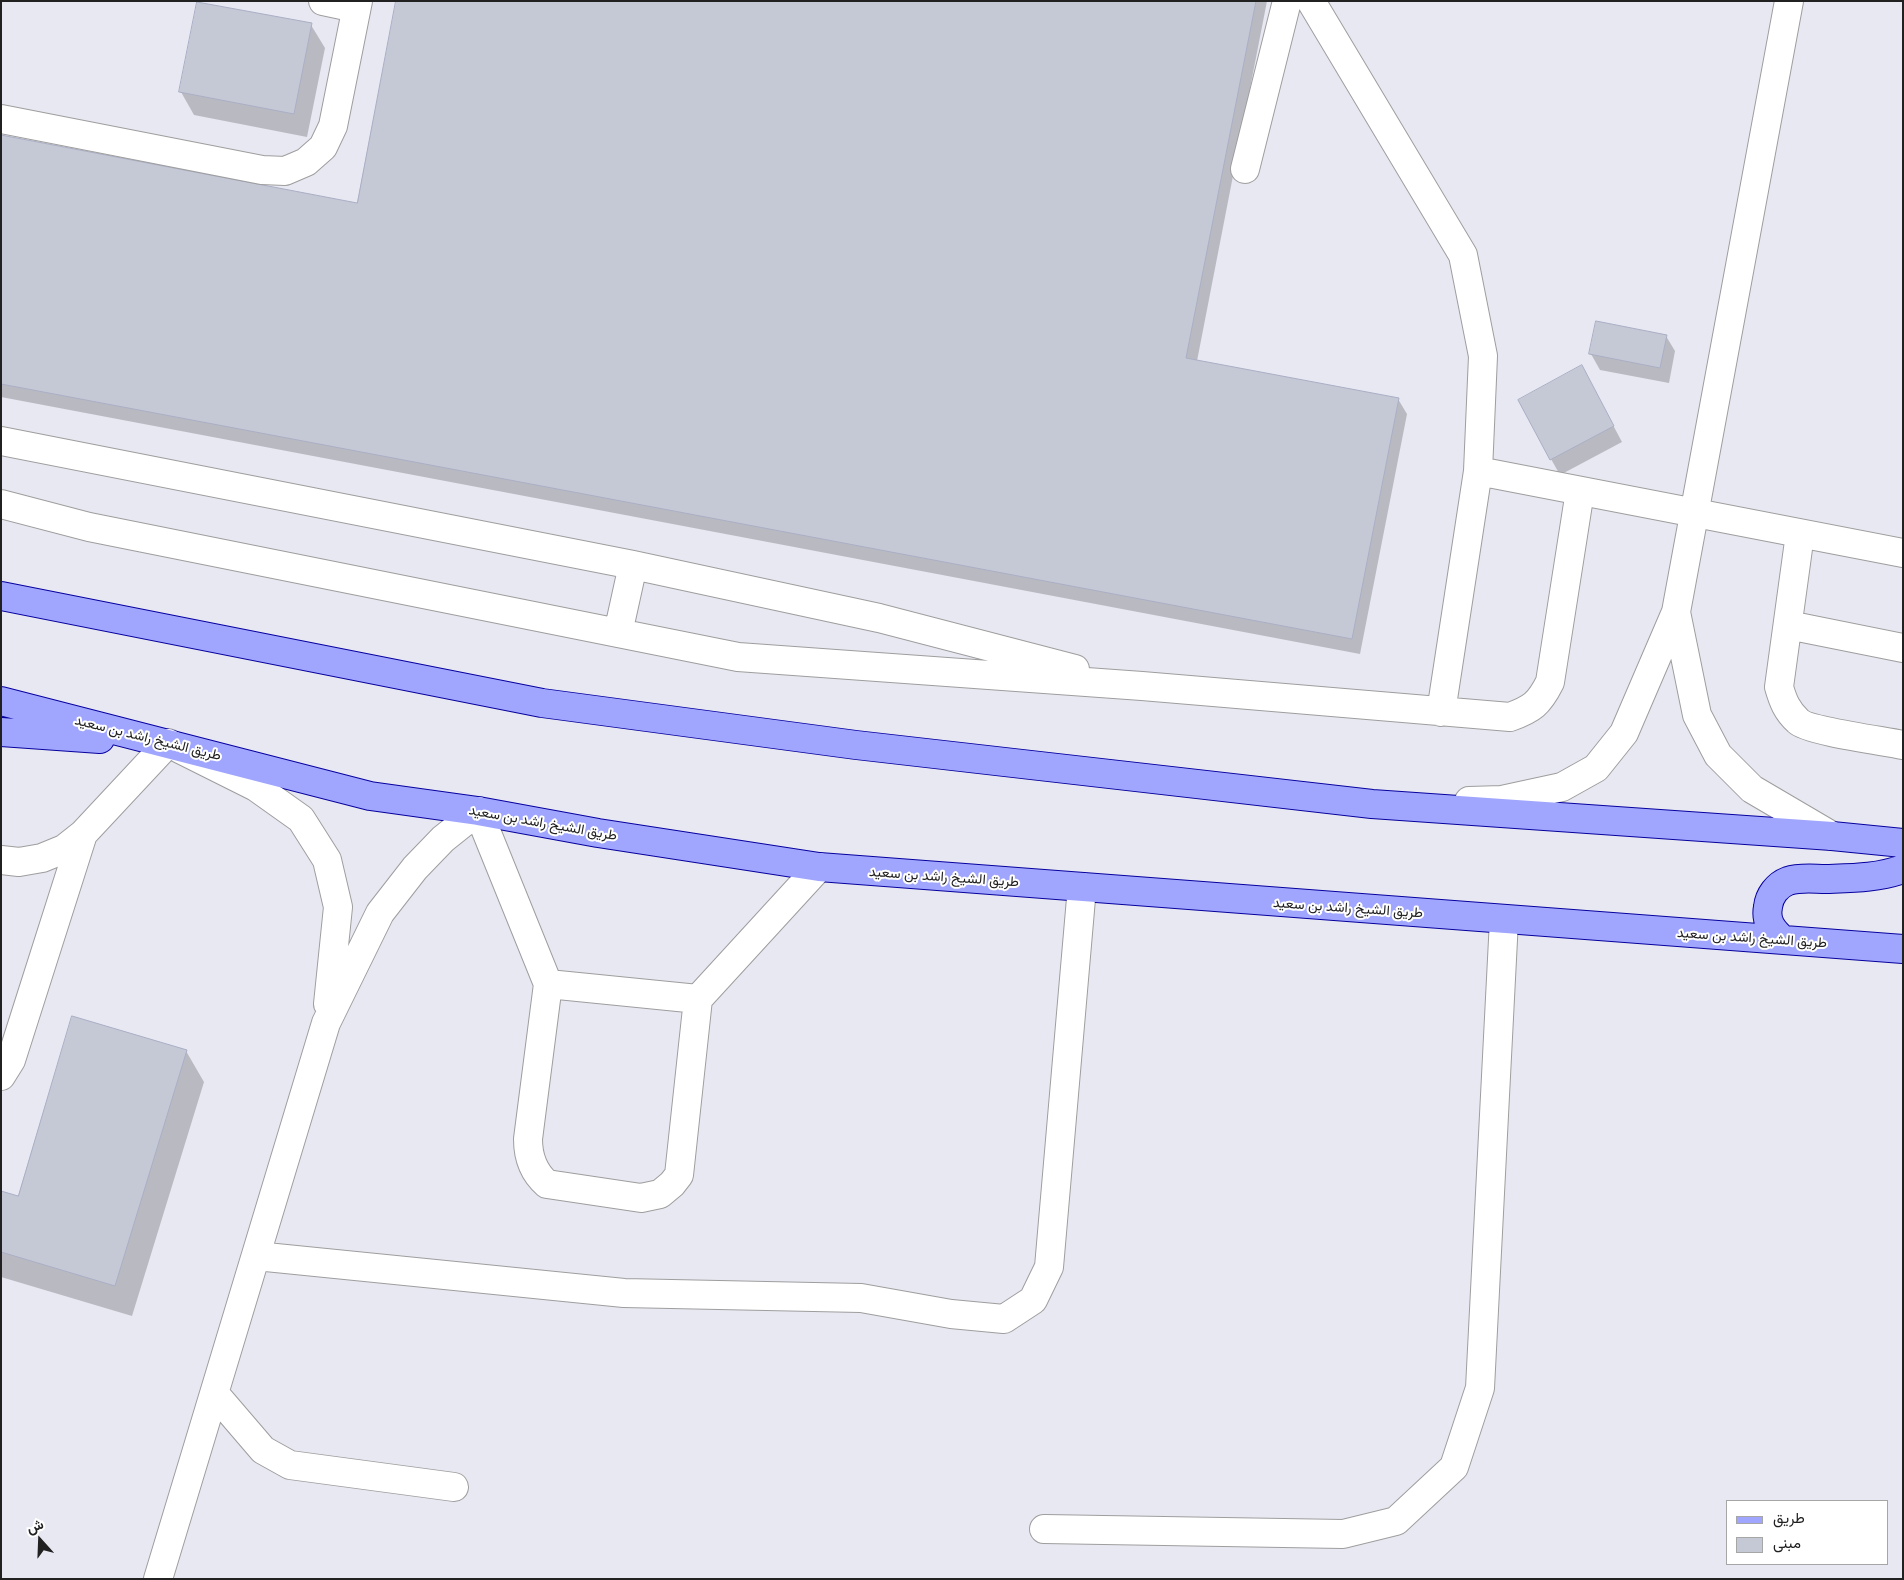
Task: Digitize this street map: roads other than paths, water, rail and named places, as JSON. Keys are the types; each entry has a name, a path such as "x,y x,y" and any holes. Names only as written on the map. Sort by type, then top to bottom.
{"main road":[{"path":"5,600 542,703 856,745 1372,804 1832,836 1903,843"},
{"name":"طريق الشيخ راشد بن سعيد","path":"1,701 370,796 478,811 598,833 819,867 1504,920 1903,948"},
{"path":"1,732 168,743"},
{"path":"1783,940 1774,932 1768,922 1767,910 1770,898 1777,888 1787,882 1799,879 1877,876 1903,869"}],"street":[{"path":"1,119 262,170 285,171 306,162 323,147 333,126 357,5 323,1"},
{"path":"1246,169 1287,1"},
{"path":"1311,1 1463,255 1483,356 1478,471 1441,712"},
{"path":"1372,804 1502,800 1562,786 1596,768 1624,733 1676,612 1789,1"},
{"path":"1,441 634,565 879,618 1142,686"},
{"path":"1478,471 1903,553"},
{"path":"1,504 89,527 738,657 1142,686 1510,717 1528,710 1542,699 1550,682 1580,491"},
{"path":"1800,534 1779,687 1785,706 1799,722 1821,730 1903,745"},
{"path":"618,633 634,565"},
{"path":"1676,612 1697,715 1718,755 1752,789 1832,836"},
{"path":"1788,626 1903,648"},
{"path":"1,860 19,862 42,858 64,849 83,834 168,743 256,786 301,818 326,860 338,907 326,1023"},
{"path":"158,1579 326,1023 380,913 415,868 443,839 478,811 548,984 528,1139 528,1154 538,1176 547,1184 641,1198 660,1194 679,1175 698,999 819,867"},
{"path":"1,1076 12,1060 83,834"},
{"path":"256,1256 624,1292 862,1298 951,1314 1004,1319 1033,1300 1049,1267 1082,887"},
{"path":"1044,1529 1343,1534 1396,1521 1454,1467 1480,1388 1504,920"},
{"path":"548,984 698,999"},
{"path":"215,1394 263,1450 290,1465 454,1487"}]}
